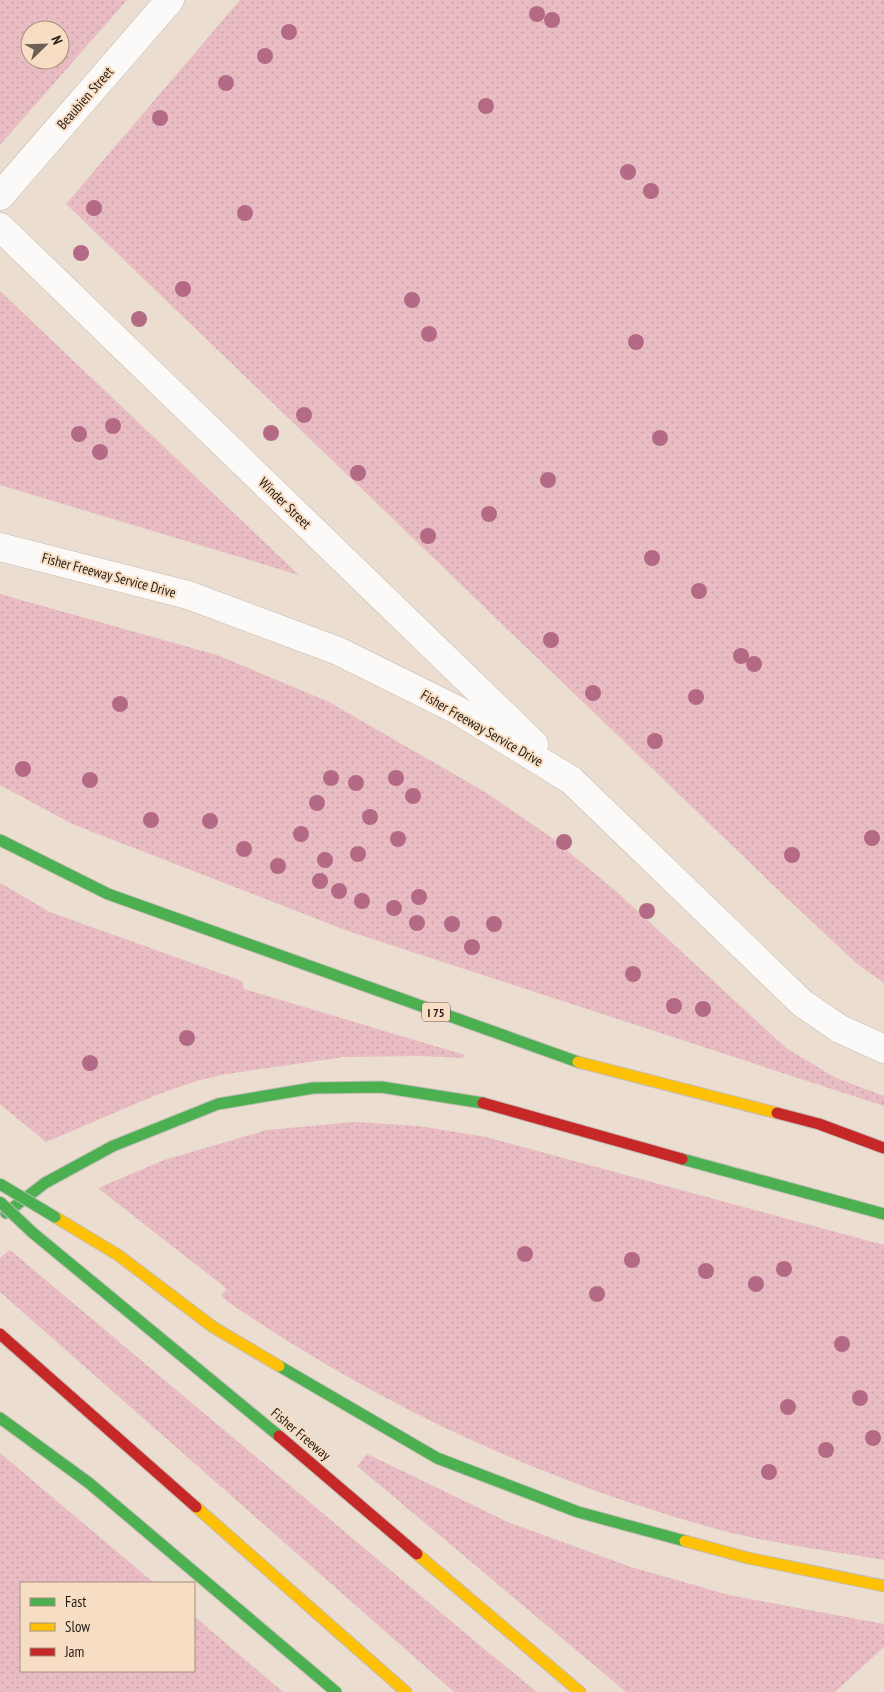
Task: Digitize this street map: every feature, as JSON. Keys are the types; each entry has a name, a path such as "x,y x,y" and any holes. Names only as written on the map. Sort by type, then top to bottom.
{"highway":[{"name":"I 75","path":"0,840 108,894 565,1058 819,1124 884,1148"},
{"path":"0,1218 45,1184 113,1146 218,1104 313,1088 381,1087 496,1106 884,1214"},
{"path":"0,1184 118,1255 213,1327 437,1458 578,1512 748,1558 884,1586"},
{"name":"Fisher Freeway","path":"0,1202 33,1233 176,1349 580,1692"},
{"path":"0,1334 406,1692"},
{"path":"0,1418 89,1484 336,1692"}],"street":[{"name":"Beaubien Street","path":"0,196 170,0"},
{"name":"Winder Street","path":"0,227 571,780"},
{"name":"Fisher Freeway Service Drive","path":"0,546 188,595 338,651 457,710 571,780 802,1003 840,1029 884,1049"}],"shaded area":[{"path":"0,0 127,0 70,65 70,20 20,20 20,70 66,70 0,145"},
{"path":"240,0 884,0 884,983 856,963 774,886 66,204"},
{"path":"0,291 299,575 0,485"},
{"path":"0,594 217,655 329,702 485,792 551,837 618,893 786,1048 836,1078 884,1096 884,1106 348,931 72,824 0,785"},
{"path":"0,883 50,912 242,981 244,989 465,1055 462,1058 422,1056 344,1057 226,1074 196,1081 154,1096 46,1142 0,1104"},
{"path":"355,1122 419,1126 486,1137 884,1245 884,1560 774,1542 709,1527 581,1485 519,1461 459,1434 342,1374 228,1302 221,1295 227,1289 98,1188 164,1160 267,1130"},
{"path":"10,1250 537,1692 454,1692 0,1292 0,1258"},
{"path":"0,1453 153,1582 20,1582 20,1672 195,1672 195,1617 283,1692 0,1692"},
{"path":"367,1454 508,1522 631,1567 729,1595 884,1624 884,1647 835,1692 626,1692 357,1466"}],"traffic: fast":[{"path":"0,840 108,894 578,1062"},
{"path":"6,1213 45,1183 113,1146 218,1104 313,1088 381,1087 483,1103"},
{"path":"682,1159 884,1214"},
{"path":"0,1184 55,1217"},
{"path":"0,1202 33,1233"},
{"path":"33,1233 279,1436"},
{"path":"279,1366 437,1458 578,1512 685,1541"},
{"path":"0,1418 89,1483 336,1692"}],"traffic: slow":[{"path":"578,1062 777,1113"},
{"path":"55,1217 118,1255 213,1327 279,1366"},
{"path":"196,1507 406,1692"},
{"path":"685,1541 748,1558 884,1586"},
{"path":"417,1554 580,1692"}],"traffic: jam":[{"path":"483,1103 682,1159"},
{"path":"777,1113 819,1124 884,1148"},
{"path":"0,1334 196,1507"},
{"path":"279,1436 417,1554"}]}
